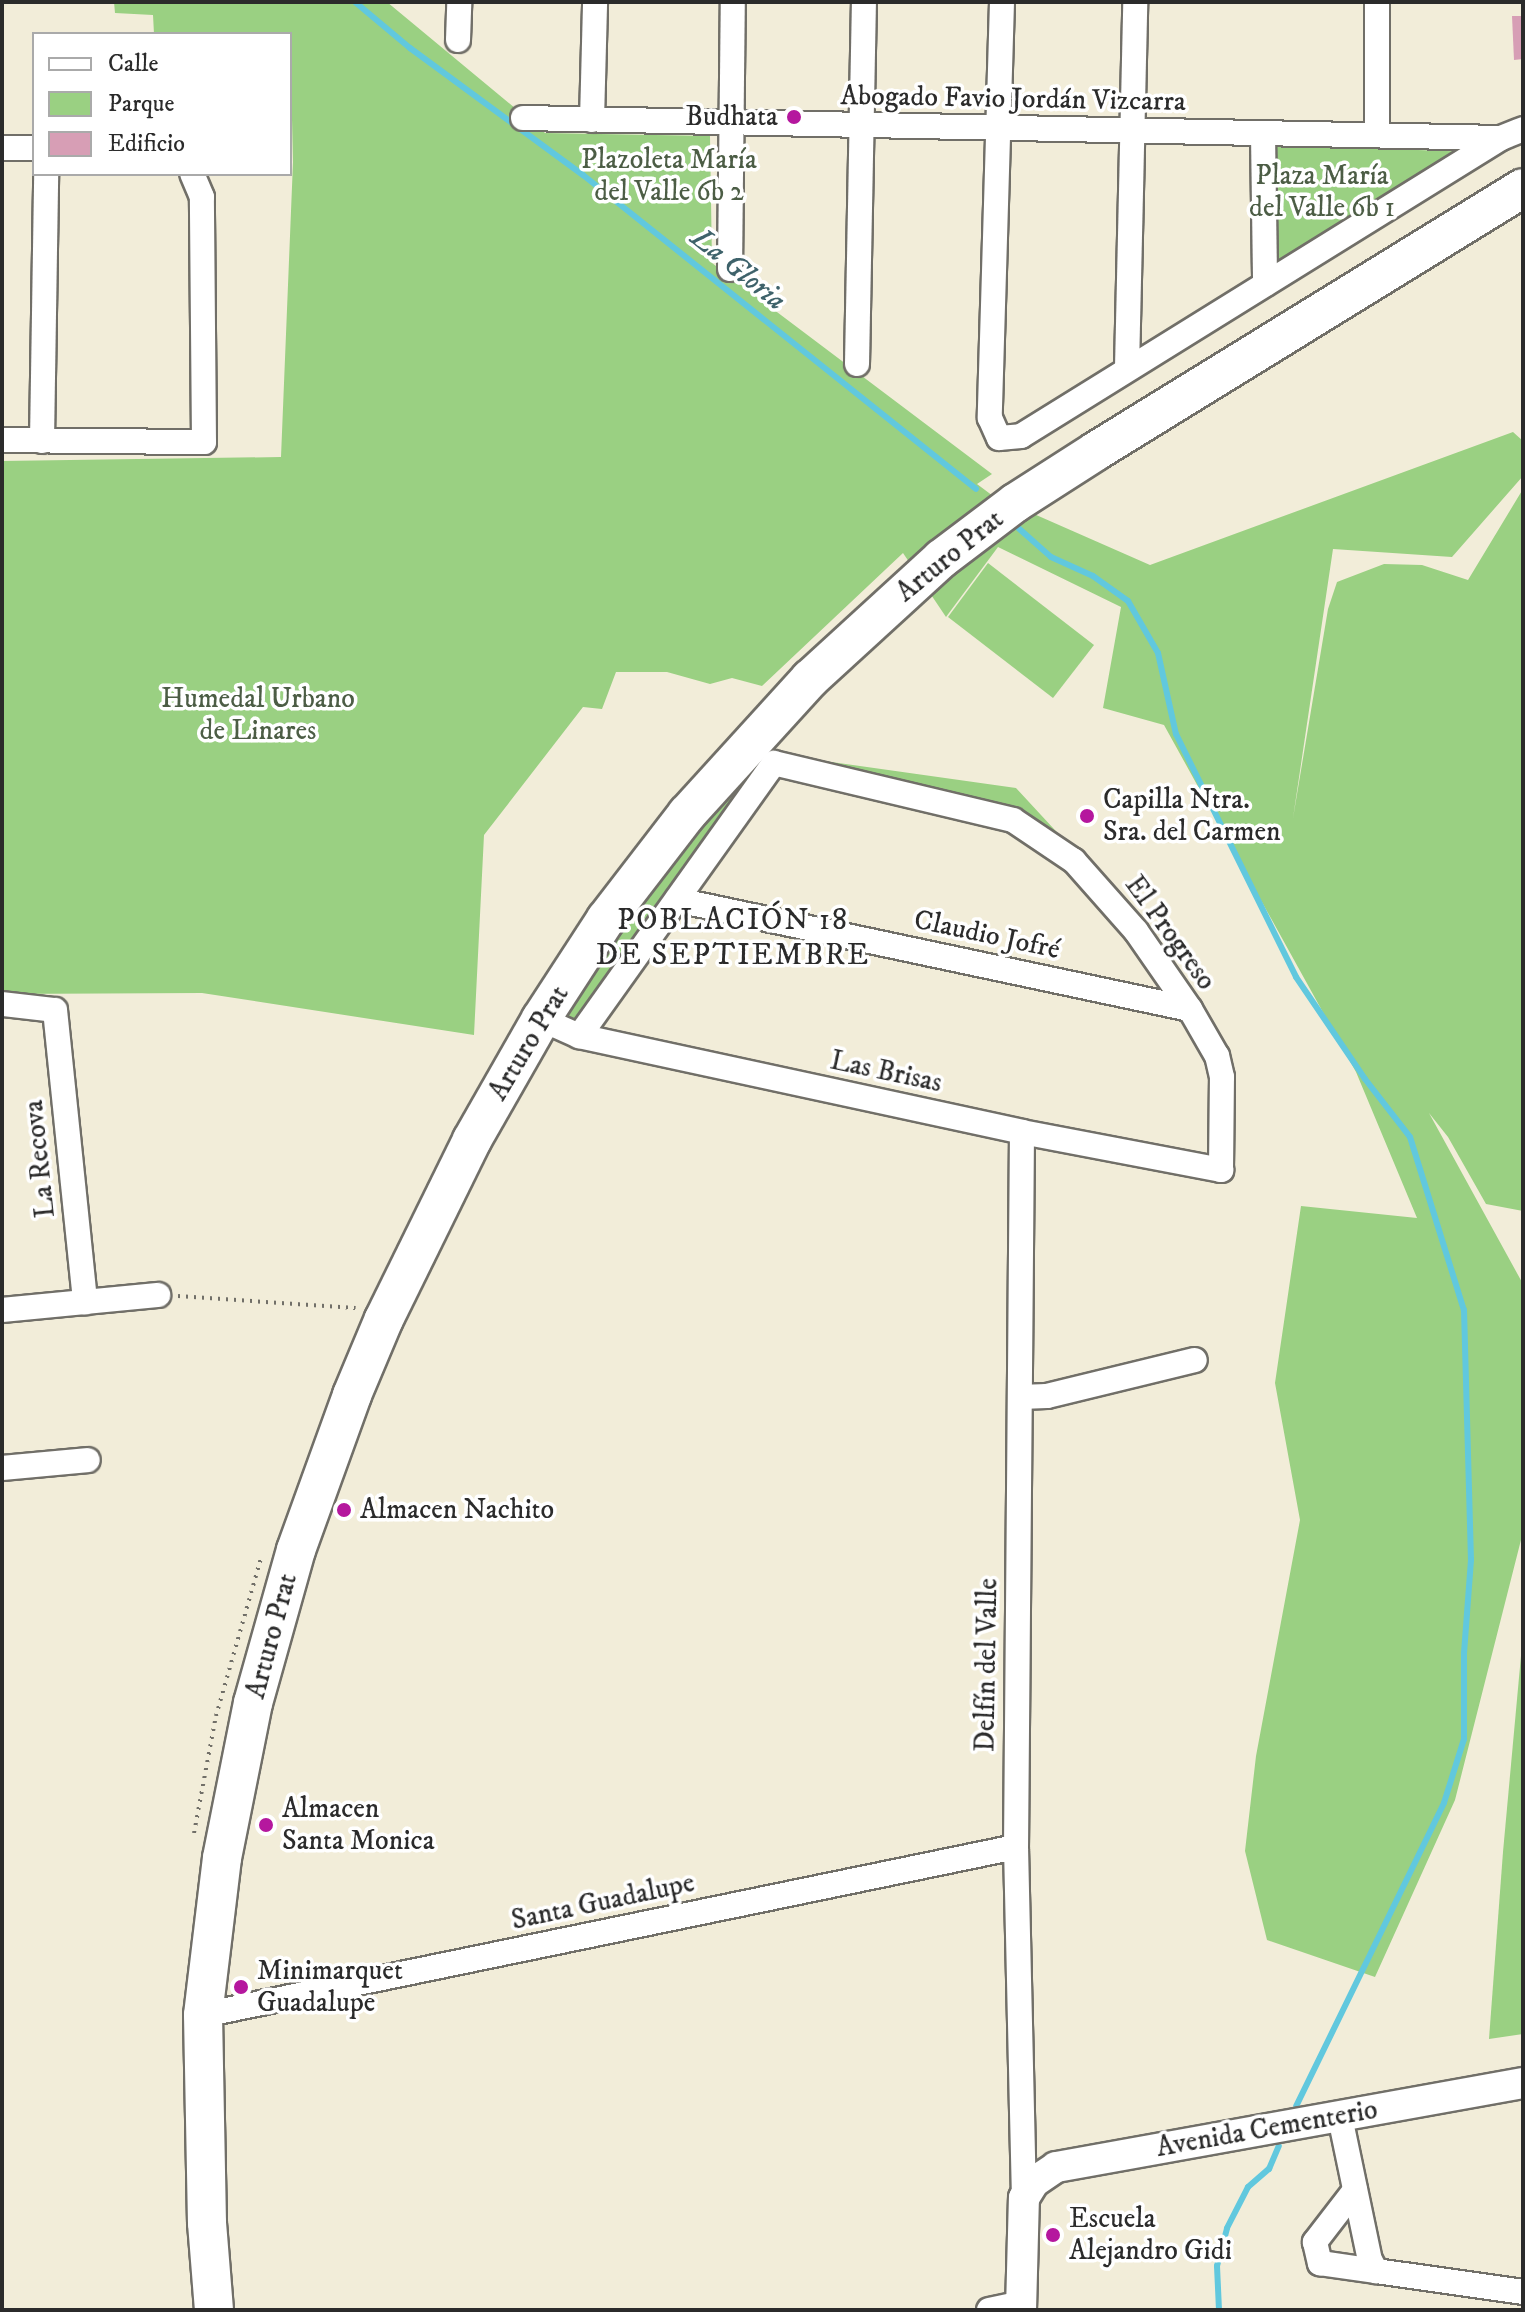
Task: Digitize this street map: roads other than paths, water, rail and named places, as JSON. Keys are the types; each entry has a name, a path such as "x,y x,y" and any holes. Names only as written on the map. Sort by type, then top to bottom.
{"main road":[{"name":"Arturo Prat","path":"214,2310 207,2223 203,2015 222,1858 250,1718 278,1611 322,1472 374,1344 472,1140 541,1019 606,919 687,814 810,679 930,568 1015,503 1096,451 1523,188"}],"street":[{"path":"458,40 459,2"},
{"path":"592,120 595,2"},
{"path":"730,269 733,2"},
{"path":"857,364 864,2"},
{"path":"1002,2 990,418 999,438 1021,436 1512,134"},
{"path":"1127,368 1135,2"},
{"path":"1377,2 1377,135"},
{"name":"Abogado Favio Jordán Vizcarra","path":"523,118 1263,134 1512,134"},
{"path":"1263,134 1265,284"},
{"path":"2,148 32,148"},
{"path":"42,441 46,176"},
{"path":"2,440 204,442 202,197 193,176"},
{"name":"Arturo Prat","path":"579,1036 774,763"},
{"name":"El Progreso","path":"774,763 1013,820 1074,861 1117,905 1190,1009 1217,1056 1222,1077 1221,1170"},
{"name":"Claudio Jofré","path":"677,900 1190,1009"},
{"name":"La Recova","path":"2,1004 55,1010 85,1302"},
{"name":"Las Brisas","path":"541,1019 579,1036 1022,1132 1221,1170"},
{"name":"Delfín del Valle","path":"1022,1132 1016,1847 1024,2198"},
{"path":"2,1310 158,1295"},
{"path":"1020,1397 1047,1396 1195,1360"},
{"path":"2,1468 88,1460"},
{"name":"Santa Guadalupe","path":"203,2015 1016,1847"},
{"name":"Avenida Cementerio","path":"1024,2198 1041,2176 1066,2164 1523,2083"},
{"path":"1340,2117 1370,2260 1376,2271"},
{"path":"1355,2190 1315,2242 1320,2263 1523,2292"},
{"path":"989,2310 1022,2306 1024,2198"}],"waterway":[{"name":"La Gloria","path":"355,2 410,48 583,175 976,489"},
{"path":"1015,525 1051,557 1093,576 1128,601 1158,653 1176,734 1296,977 1365,1079 1410,1137 1464,1310 1471,1560 1464,1654 1464,1739 1444,1803 1296,2106"},
{"path":"1219,2310 1217,2266 1227,2228 1248,2187 1269,2169 1279,2146"}],"place":[{"name":"Budhata","path":"794,117"},
{"name":"Capilla Ntra. Sra. del Carmen","path":"1087,816"},
{"name":"Almacen Nachito","path":"344,1510"},
{"name":"Almacen Santa Monica","path":"266,1825"},
{"name":"Minimarquet Guadalupe","path":"241,1987"},
{"name":"Escuela Alejandro Gidi","path":"1053,2235"}],"district":[{"name":"POBLACIÓN 18 DE SEPTIEMBRE","path":"733,938"}],"park label":[{"name":"Plazoleta María del Valle 6b 2","path":"669,176"},
{"name":"Plaza María del Valle 6b 1","path":"1322,192"},
{"name":"Humedal Urbano de Linares","path":"258,715"}]}
